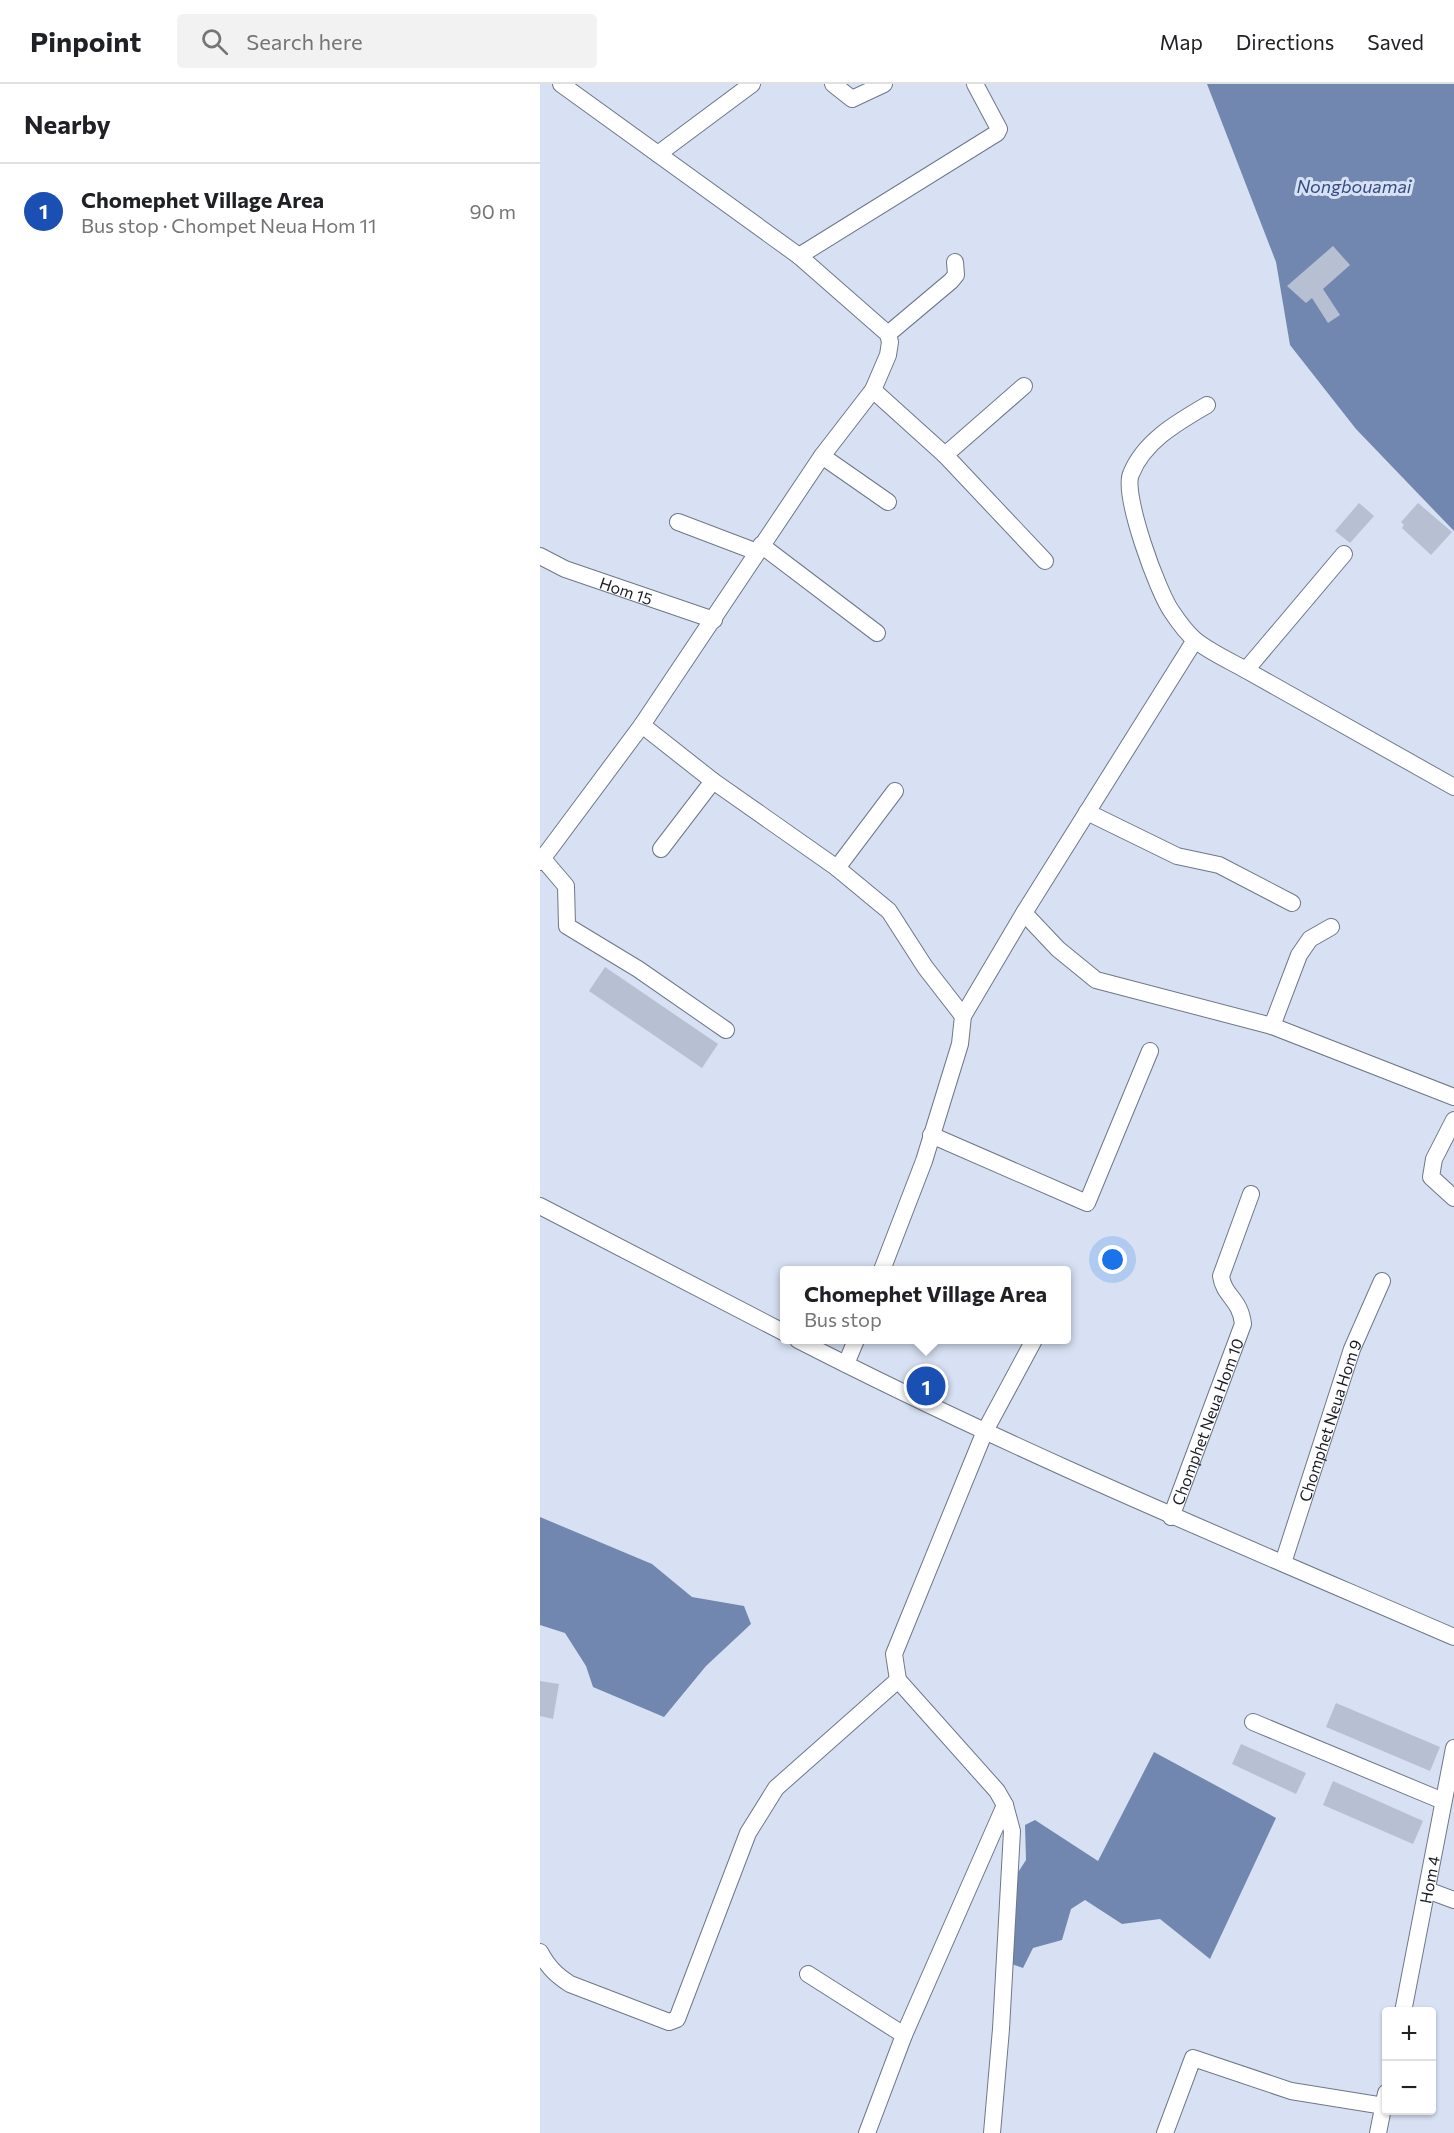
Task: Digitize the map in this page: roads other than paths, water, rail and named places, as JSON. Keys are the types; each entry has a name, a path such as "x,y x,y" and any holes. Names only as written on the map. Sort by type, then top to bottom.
{"street":[{"path":"561,84 799,256 888,334 888,355 873,390 822,456 642,725 548,843 542,861 566,886 567,926 638,969 726,1030"},
{"path":"658,154 752,84"},
{"path":"833,84 852,99 884,84"},
{"path":"799,256 997,133 999,129 975,84"},
{"path":"888,334 951,281 956,275 955,262"},
{"path":"945,455 1024,386"},
{"path":"873,390 945,455 1045,561"},
{"path":"1207,405 1180,421 1149,446 1137,461 1129,477 1131,505 1171,611 1195,640 1454,787"},
{"path":"822,456 888,502"},
{"path":"678,522 759,549 877,633"},
{"path":"1246,670 1344,554"},
{"name":"Hom 15","path":"540,556 565,568 714,620"},
{"path":"884,1266 924,1161 960,1044 963,1016 1024,913 1195,640"},
{"path":"642,725 713,781 837,868 889,910 925,967 963,1016"},
{"path":"661,849 713,781"},
{"path":"837,868 895,791"},
{"path":"1087,812 1176,856 1219,865 1292,903"},
{"path":"1024,913 1090,978 1272,1026 1454,1097"},
{"path":"1272,1026 1299,955 1310,939 1331,927"},
{"path":"931,1135 1087,1203 1150,1052"},
{"path":"1454,1120 1434,1159 1431,1177 1454,1198"},
{"name":"Chomphet Neua Hom 10","path":"1171,1517 1243,1324 1241,1308 1222,1285 1221,1276 1251,1194"},
{"path":"540,1206 780,1330"},
{"name":"Chomphet Neua Hom 9","path":"1282,1563 1352,1349 1382,1281"},
{"path":"806,1344 985,1431 1171,1517 1454,1637"},
{"path":"846,1364 854,1344"},
{"path":"992,2133 1001,2029 1012,1831 1005,1805 997,1791 898,1680 894,1654 985,1431 1032,1344"},
{"path":"540,1952 557,1976 570,1984 673,2023 677,2019 748,1833 776,1788 898,1680"},
{"path":"1253,1722 1443,1801"},
{"name":"Hom 4","path":"1404,2007 1454,1748"},
{"path":"867,2133 904,2035 1005,1805"},
{"path":"1427,1890 1454,1900"},
{"path":"808,1974 904,2035"},
{"path":"1165,2133 1192,2058 1291,2091 1382,2099"},
{"path":"1378,2133 1382,2114"}],"water":[{"name":"Nongbouamai","path":"1207,84 1454,84 1454,531 1356,429 1290,345 1276,262"},
{"path":"540,1517 652,1564 692,1597 744,1606 751,1624 706,1666 664,1717 593,1687 586,1666 565,1633 540,1625"},
{"path":"1154,1752 1276,1818 1210,1959 1160,1919 1122,1924 1085,1900 1071,1909 1062,1940 1033,1948 1023,1968 1003,1961 1013,1880 1026,1860 1025,1825 1035,1820 1098,1861"}],"place":[{"name":"Chomephet Village Area","path":"926,1386"}]}
